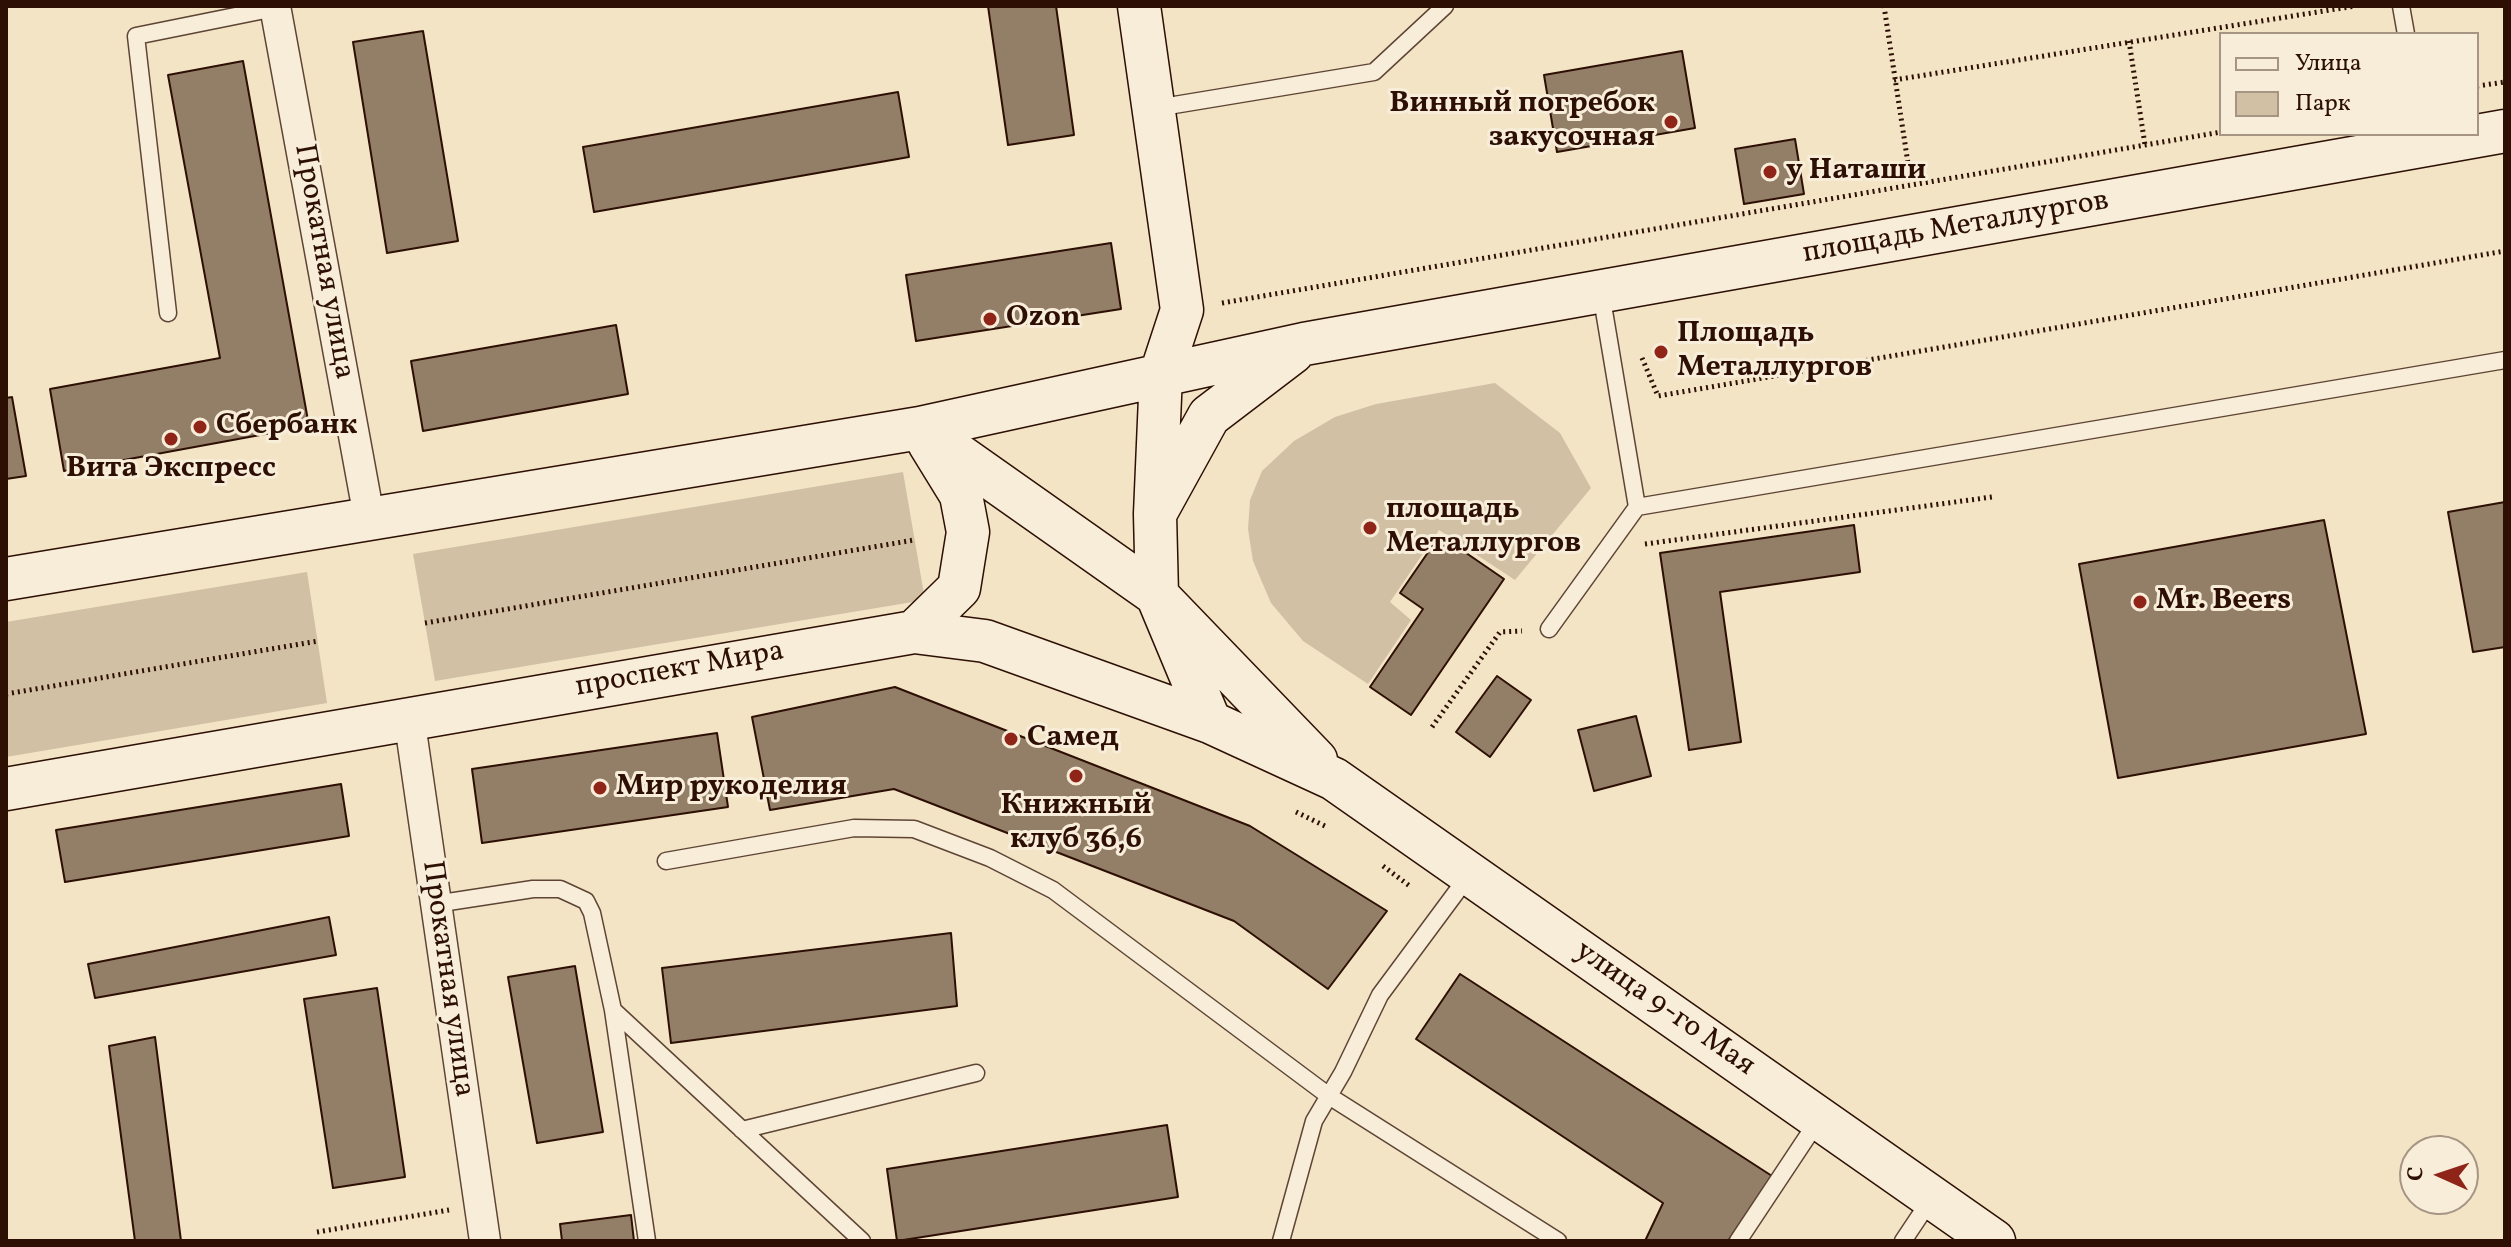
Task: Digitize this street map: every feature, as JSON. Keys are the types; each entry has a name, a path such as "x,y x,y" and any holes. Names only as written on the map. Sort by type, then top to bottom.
{"main road":[{"path":"1139,6 1182,310 1161,374 1155,514 1157,595 1210,722"},
{"name":"площадь Металлургов","path":"2479,134 2505,131"},
{"name":"площадь Металлургов","path":"1155,514 1209,416 1304,344 1607,292 2423,139 2454,136"},
{"path":"6,579 920,428 1304,344"},
{"path":"920,428 1157,595 1334,779"},
{"path":"914,632 959,588 968,532 961,495 920,428"},
{"name":"проспект Мира","path":"6,789 914,632 985,641 1210,722 1334,779"},
{"name":"улица 9-го Мая","path":"1334,779 1994,1241"}],"street":[{"name":"Прокатная улица","path":"275,7 369,517"},
{"name":"Прокатная улица","path":"409,717 485,1241"}],"lane":[{"path":"1153,108 1374,72 1445,6"},
{"path":"2401,6 2406,32"},
{"path":"168,313 136,36 275,7"},
{"path":"1549,629 1637,507 1607,292"},
{"path":"1637,507 2505,360"},
{"path":"666,861 854,828 914,829 990,858 1053,890 1329,1096 1558,1241"},
{"path":"1281,1241 1314,1121 1380,995 1470,873"},
{"path":"435,904 533,889 560,889 586,901 592,913 613,1010 647,1241"},
{"path":"613,1010 862,1241"},
{"path":"742,1130 976,1073"},
{"path":"1738,1241 1819,1119"},
{"path":"1903,1241 1932,1198"}],"path":[{"path":"1884,6 1911,183"},
{"path":"1894,80 2355,6"},
{"path":"2129,41 2145,145"},
{"path":"2479,86 2505,82"},
{"path":"1182,310 2219,132"},
{"path":"1591,239 1607,292"},
{"path":"1642,356 1658,396 2505,251"},
{"path":"1607,549 1992,497"},
{"path":"425,623 914,540"},
{"path":"1432,727 1500,632 1549,629"},
{"path":"6,694 318,641"},
{"path":"1296,812 1332,829"},
{"path":"1379,864 1411,887"},
{"path":"317,1232 457,1208"}],"green space":[{"path":"1495,383 1560,433 1591,488 1515,580 1439,530 1390,602 1411,620 1368,684 1303,641 1271,603 1253,561 1248,529 1250,500 1262,471 1294,441 1335,417 1376,404"},
{"path":"903,472 925,600 435,681 413,554"},
{"path":"307,572 327,703 6,757 6,622"}],"building":[{"path":"988,6 1056,6 1074,135 1008,145"},
{"path":"423,31 458,241 387,253 353,42"},
{"path":"1682,51 1695,128 1557,152 1544,75"},
{"path":"243,61 309,426 64,471 50,389 220,358 168,75"},
{"path":"898,92 909,157 594,212 583,147"},
{"name":"у Наташи","path":"1795,139 1804,194 1744,204 1735,149"},
{"path":"1111,243 1121,309 916,341 906,275"},
{"path":"616,325 628,394 423,431 411,361"},
{"path":"12,397 26,476 6,479 6,398"},
{"path":"2505,502 2505,647 2473,652 2448,512"},
{"path":"2324,520 2366,734 2118,778 2079,564"},
{"path":"1854,525 1860,572 1720,592 1741,742 1689,750 1660,553"},
{"path":"1440,535 1504,579 1411,715 1370,687 1423,609 1400,593"},
{"path":"1497,676 1531,700 1490,757 1456,732"},
{"path":"895,687 1250,826 1387,911 1328,989 1234,921 894,789 770,810 752,717"},
{"path":"1636,716 1651,776 1594,791 1578,730"},
{"name":"Мир рукоделия","path":"717,733 728,807 482,843 472,769"},
{"path":"341,784 349,836 65,882 56,830"},
{"path":"329,917 336,955 95,998 88,964"},
{"path":"951,933 957,1006 671,1043 662,968"},
{"path":"575,966 603,1132 537,1143 508,977"},
{"path":"1460,974 1772,1176 1728,1241 1645,1241 1663,1203 1416,1039"},
{"path":"377,988 405,1177 333,1188 304,999"},
{"path":"155,1037 181,1241 135,1241 109,1046"},
{"path":"1167,1125 1178,1197 897,1241 887,1169"},
{"path":"631,1215 634,1241 562,1241 560,1224"}],"place":[{"name":"Винный погребок закусочная","path":"1671,122"},
{"name":"у Наташи","path":"1770,172"},
{"name":"Ozon","path":"990,319"},
{"name":"Площадь Металлургов","path":"1661,352"},
{"name":"Сбербанк","path":"200,427"},
{"name":"Вита Экспресс","path":"171,439"},
{"name":"площадь Металлургов","path":"1370,528"},
{"name":"Mr. Beers","path":"2140,602"},
{"name":"Самед","path":"1011,739"},
{"name":"Книжный клуб 36,6","path":"1076,776"},
{"name":"Мир рукоделия","path":"600,788"}]}
